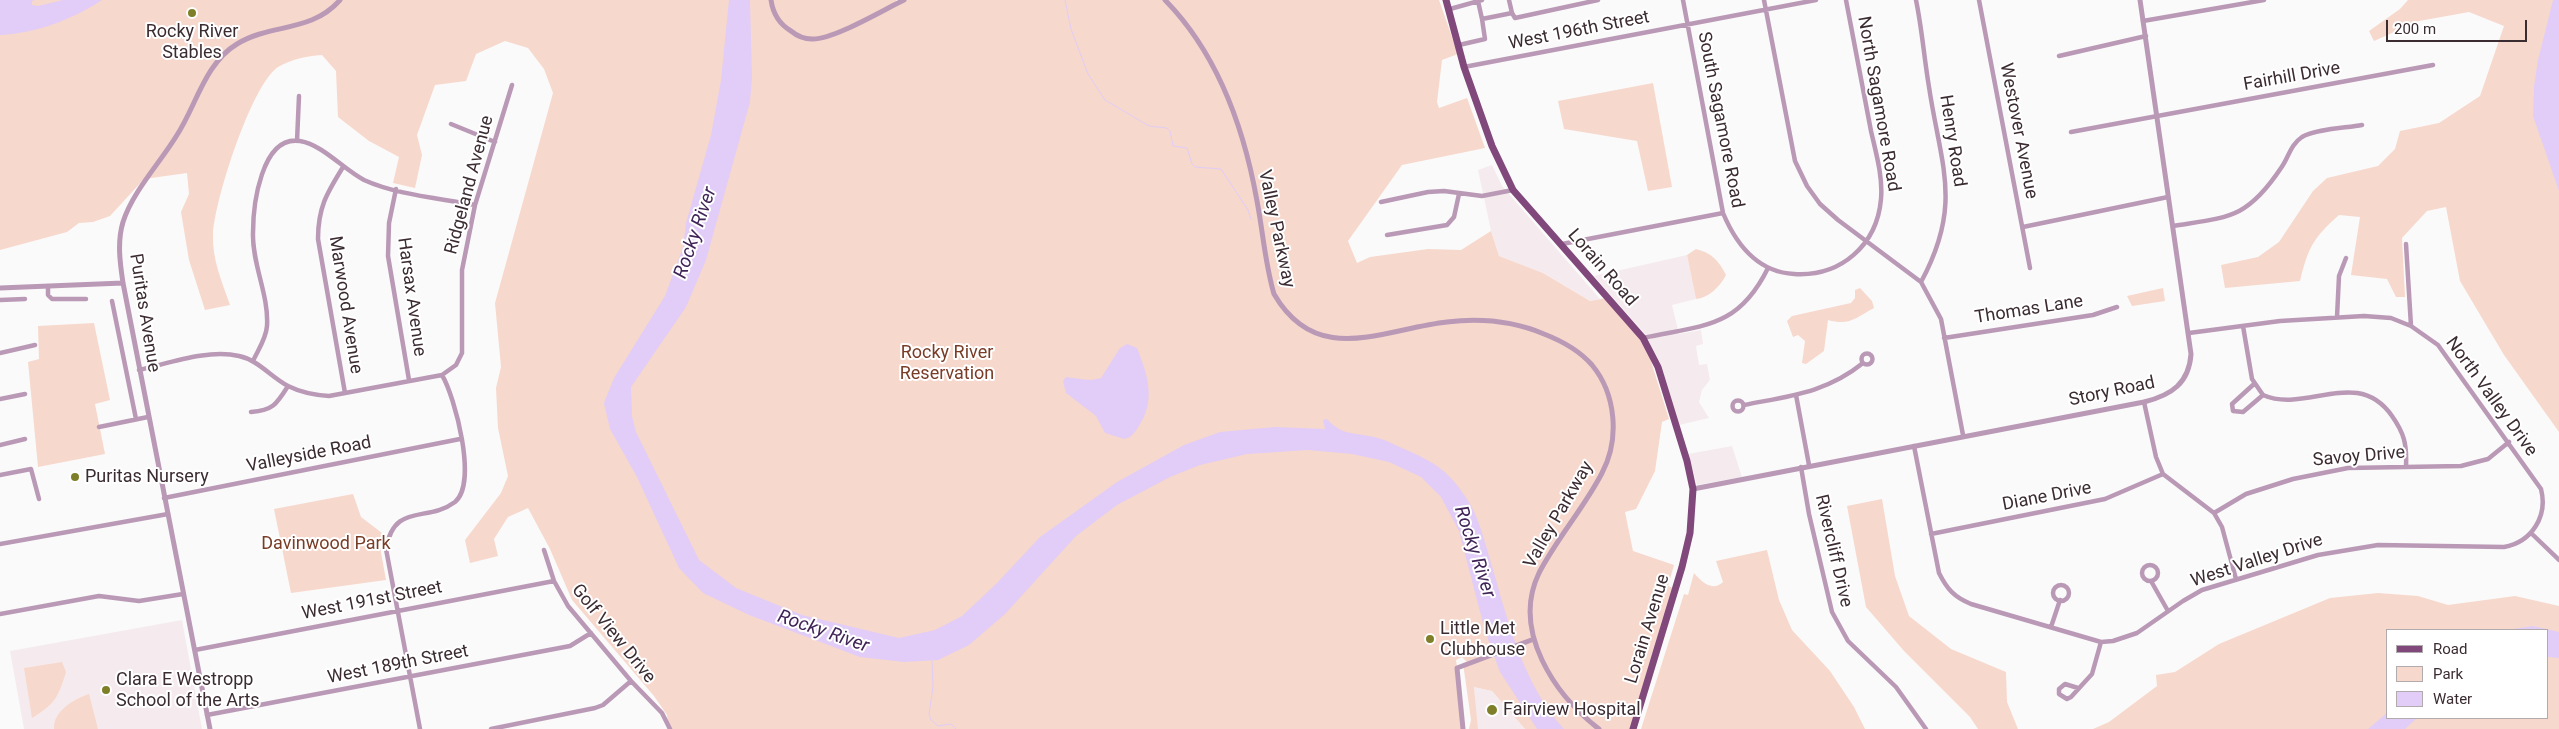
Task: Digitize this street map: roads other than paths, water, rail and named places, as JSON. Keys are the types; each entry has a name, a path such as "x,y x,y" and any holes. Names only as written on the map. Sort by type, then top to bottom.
{"main road":[{"name":"Lorain Road","path":"1446,0 1450,9 1464,67 1497,159 1513,190 1643,338 1662,376 1687,461 1693,489 1690,533 1682,567"},
{"name":"Lorain Avenue","path":"1633,729 1682,567"}],"street":[{"name":"Puritas Avenue","path":"210,729 139,370 123,283 120,242 126,214 180,130 200,89 224,56 236,44 252,37 321,18 340,0"},
{"path":"771,0 776,18 782,25 801,38 813,39 827,37 904,0"},
{"name":"Valley Parkway","path":"1165,0 1199,41 1220,78 1248,164 1274,294 1282,307 1294,319 1306,328 1337,339 1361,339 1448,322 1481,320 1517,324 1566,343 1591,364 1602,378 1609,395 1614,420 1603,472 1553,548 1538,576 1532,604 1534,639 1543,661 1562,692 1583,716 1599,729"},
{"path":"1510,0 1515,18 1598,0"},
{"name":"South Sagamore Road","path":"1683,0 1723,213 1738,243 1768,268 1792,274 1827,270 1842,264 1868,241"},
{"path":"1764,0 1795,161 1807,186 1820,204 1838,220 1921,282 1941,319 1964,435"},
{"name":"West 196th Street","path":"1464,67 1816,0"},
{"name":"North Sagamore Road","path":"1846,0 1881,180 1880,212 1868,241"},
{"name":"Henry Road","path":"1916,0 1924,42 1929,86 1946,177 1947,200 1939,241 1921,282"},
{"name":"Westover Avenue","path":"1979,0 2030,268"},
{"name":"Story Road","path":"1693,489 1808,465 2144,402 2169,393 2179,386 2186,376 2191,354 2189,333 2140,0"},
{"path":"2143,21 2264,0"},
{"path":"1450,9 1480,1 1485,38 1459,45"},
{"path":"1482,19 1512,12"},
{"path":"2059,56 2146,36"},
{"name":"Fairhill Drive","path":"2072,132 2433,66"},
{"name":"Ridgeland Avenue","path":"442,374 456,365 462,353 462,270 475,205 512,84"},
{"path":"297,141 299,96"},
{"path":"451,124 495,142"},
{"path":"2173,226 2212,220 2237,213 2253,203 2273,180 2296,141 2305,136 2362,125"},
{"path":"253,362 267,326 253,233 256,200 269,157 285,143 297,141 312,144 364,180 396,190 475,205"},
{"name":"Marwood Avenue","path":"343,167 324,197 319,214 318,239 345,393"},
{"name":"Harsax Avenue","path":"396,190 389,223 388,256 409,380"},
{"path":"1381,202 1428,192 1444,191 1482,196 1513,190"},
{"path":"1387,235 1447,225 1454,217 1459,194"},
{"path":"2022,227 2168,197"},
{"path":"1562,244 1723,213"},
{"path":"2406,244 2411,326"},
{"path":"2337,317 2339,276 2346,258"},
{"path":"1643,338 1719,321 1733,314 1746,303 1758,288 1768,268"},
{"path":"0,288 123,283"},
{"path":"48,286 48,295 52,299 86,299"},
{"path":"0,300 25,299"},
{"path":"112,301 136,419"},
{"name":"Thomas Lane","path":"1944,338 2093,315 2117,307"},
{"name":"North Valley Drive","path":"2189,333 2337,317 2378,316 2411,326 2438,345 2541,489 2543,497 2540,520 2531,533"},
{"path":"2243,326 2249,370 2254,384 2263,395 2286,400 2345,392 2370,396 2386,408 2401,429 2407,446 2406,466"},
{"path":"0,353 35,345"},
{"path":"139,370 219,354 240,356 253,362 288,386 310,395 329,396 442,374 450,388 460,439 466,473 463,489 456,501 442,508 405,518 394,525 388,537 386,549 420,729"},
{"path":"1744,405 1796,395 1832,384 1863,363"},
{"path":"2254,384 2234,400 2232,404 2234,411 2243,412 2263,395"},
{"path":"251,412 265,410 274,406 288,386"},
{"path":"0,399 25,394"},
{"path":"1796,395 1808,465"},
{"path":"2144,402 2156,457 2163,474 2214,513 2222,527 2236,579"},
{"path":"98,427 148,417"},
{"path":"0,445 25,439"},
{"name":"Valleyside Road","path":"164,498 460,439"},
{"name":"Savoy Drive","path":"2214,513 2246,494 2293,479 2348,468 2461,466 2488,459 2509,442"},
{"name":"West Valley Drive","path":"1914,446 1939,573 1946,588 1958,598 2101,642 2123,639 2137,633 2168,610 2202,590 2318,554 2360,547 2504,547 2514,545 2531,533"},
{"name":"Rivercliff Drive","path":"1801,467 1809,514 1832,612 1848,641 1896,687 1926,729"},
{"path":"0,475 31,469 38,498"},
{"name":"Diane Drive","path":"1931,534 2105,499 2163,474"},
{"path":"0,544 168,514"},
{"path":"2531,533 2559,560"},
{"name":"Golf View Drive","path":"544,550 554,581 568,606 632,682 662,713 670,729"},
{"name":"West 191st Street","path":"195,650 554,581"},
{"path":"2151,581 2168,610"},
{"path":"0,614 100,596 139,600 183,594"},
{"path":"2051,628 2060,600"},
{"name":"West 189th Street","path":"207,715 570,646 591,633"},
{"path":"1463,729 1457,668 1534,639"},
{"path":"2078,688 2096,666 2101,642"},
{"path":"491,729 595,708 603,705 632,682"}],"water":[{"path":"0,0 35,0 32,1 32,5 38,6 63,0 102,0 78,14 53,24 27,32 0,35"},
{"name":"Rocky River","path":"729,0 750,0 752,78 750,102 706,260 686,307 631,387 632,416 636,432 699,560 736,588 802,615 899,638 935,630 962,616 997,583 1040,537 1117,482 1184,445 1220,432 1275,427 1325,429 1323,420 1327,419 1343,431 1381,439 1431,462 1446,473 1460,489 1472,507 1479,523 1511,631 1528,673 1550,712 1564,729 1537,729 1500,672 1485,631 1459,531 1441,497 1421,477 1389,462 1352,454 1308,450 1247,454 1200,465 1170,477 1117,505 1076,536 1005,614 969,645 938,660 904,662 860,657 749,615 703,593 679,568 637,477 610,429 604,403 614,378 665,296 683,247 686,223 711,135 721,80"},
{"path":"2553,0 2559,0 2559,191 2533,116 2534,86 2538,60"},
{"path":"1127,344 1137,348 1147,376 1149,396 1145,415 1140,424 1132,436 1124,439 1105,433 1096,416 1066,393 1063,381 1066,377 1088,380 1101,378 1120,348"},
{"path":"2533,626 2546,629 2514,629"},
{"path":"2549,630 2559,632 2559,658 2549,657"},
{"path":"2386,714 2386,719 2416,719 2405,729 2368,729"}],"waterway":[{"path":"1065,0 1071,29 1088,74 1105,100 1149,126 1167,128 1170,131 1173,146 1187,148 1192,164 1195,167 1221,169 1248,210 1251,219"},
{"path":"932,661 933,687 929,714 931,720 938,726 951,724 956,729"}],"place":[{"name":"Rocky River Stables","path":"192,13"},
{"name":"Puritas Nursery","path":"75,477"},
{"name":"Little Met Clubhouse","path":"1430,639"},
{"name":"Clara E Westropp School of the Arts","path":"106,690"},
{"name":"Fairview Hospital","path":"1492,710"}],"park label":[{"name":"Rocky River Reservation","path":"947,363"},
{"name":"Davinwood Park","path":"326,544"}]}
